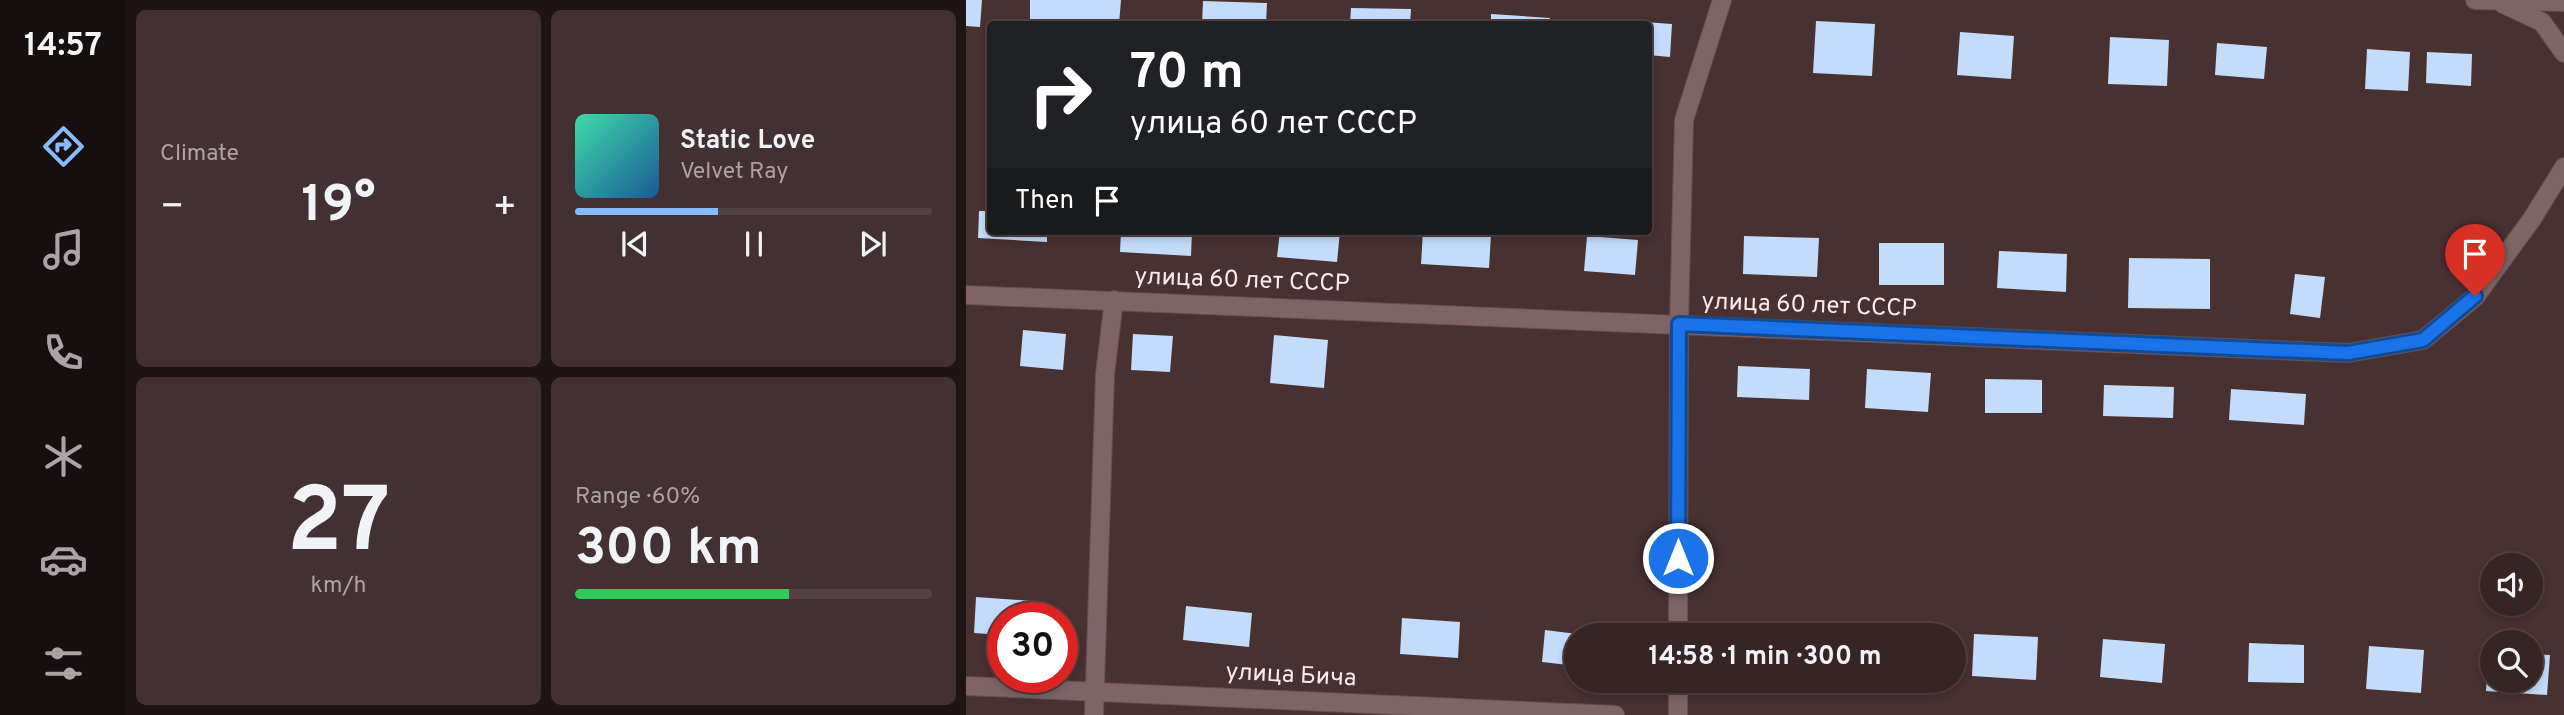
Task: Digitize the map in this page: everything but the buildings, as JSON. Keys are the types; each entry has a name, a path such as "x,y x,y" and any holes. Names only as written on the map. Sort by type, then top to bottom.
{"street":[{"path":"1678,623 1679,324 1684,120 1722,0"},
{"path":"2475,0 2564,2"},
{"path":"2496,1 2542,22 2564,52"},
{"name":"улица 60 лет СССР","path":"966,295 2348,353 2423,340 2475,296 2532,219 2564,167"},
{"path":"1094,715 1105,374 1114,300"},
{"name":"улица Бича","path":"966,686 1615,715"},
{"path":"1678,693 1678,715"}],"route":[{"path":"1678,558 1679,324 2348,353 2423,340 2475,296"}]}
